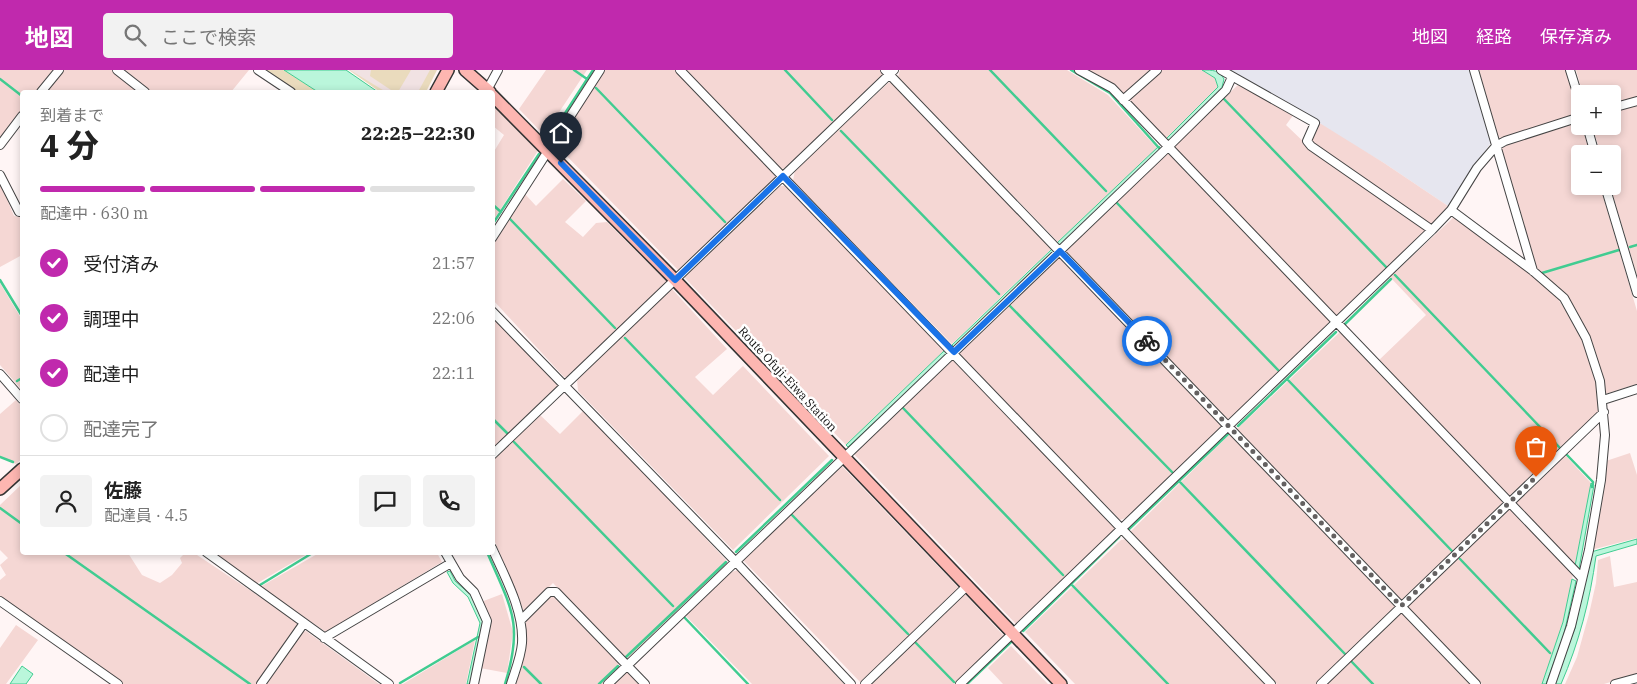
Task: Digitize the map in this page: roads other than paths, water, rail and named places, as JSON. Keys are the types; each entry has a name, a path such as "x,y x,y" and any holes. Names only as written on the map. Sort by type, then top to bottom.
{"main road":[{"path":"437,90 448,70"},
{"name":"Route Ofuji-Eiwa Station","path":"465,70 487,90"},
{"name":"Route Ofuji-Eiwa Station","path":"495,98 675,280 968,585 1060,684"},
{"path":"0,489 20,471"}],"street":[{"path":"43,90 59,70"},
{"path":"117,70 142,90"},
{"path":"258,70 288,90"},
{"path":"490,90 498,70"},
{"path":"495,233 600,70"},
{"path":"680,70 954,352 1272,684"},
{"path":"1079,70 1112,88 1582,578"},
{"path":"1123,100 1157,70"},
{"path":"1221,70 1315,123 1307,141 1311,146 1432,230"},
{"path":"1474,70 1533,271"},
{"path":"1570,70 1575,85"},
{"path":"495,452 890,72 1476,684"},
{"path":"608,684 1168,147 1226,90 1232,77"},
{"path":"1621,105 1637,101"},
{"path":"0,145 20,119"},
{"path":"960,684 1432,230 1451,210 1477,168 1496,146 1505,141 1571,121"},
{"path":"0,175 14,207 20,212"},
{"path":"1608,195 1637,293"},
{"path":"1451,210 1533,271 1564,298 1594,356 1604,412 1604,455 1601,480 1572,626 1551,684"},
{"path":"495,314 735,561 851,684"},
{"path":"0,374 20,397"},
{"path":"1603,400 1637,389"},
{"path":"1321,684 1508,502 1604,412"},
{"path":"210,555 389,684"},
{"path":"447,555 460,578 474,592 486,621 474,684"},
{"path":"495,555 520,620 522,642 511,684"},
{"path":"324,638 451,563"},
{"path":"865,684 968,585"},
{"path":"520,620 549,592 556,592 645,684"},
{"path":"0,601 118,684"},
{"path":"261,684 304,623"},
{"path":"1615,684 1637,678"}],"waterway":[{"path":"574,70 587,79"},
{"path":"549,138 593,70"},
{"path":"785,70 832,120"},
{"path":"990,70 1106,191"},
{"path":"1071,70 1110,93 1159,148"},
{"path":"0,79 20,94"},
{"path":"596,88 725,222"},
{"path":"1224,99 1387,268"},
{"path":"841,131 999,294"},
{"path":"495,220 539,154"},
{"path":"1116,202 1279,371"},
{"path":"495,207 501,212"},
{"path":"510,219 615,328"},
{"path":"1630,247 1637,245"},
{"path":"1542,273 1619,250"},
{"path":"1395,275 1561,449"},
{"path":"1344,325 1391,279"},
{"path":"0,280 20,313"},
{"path":"1010,306 1172,472"},
{"path":"1238,426 1336,332"},
{"path":"625,338 780,500"},
{"path":"1287,379 1452,551"},
{"path":"903,408 1063,575"},
{"path":"495,421 508,434"},
{"path":"1129,529 1228,434"},
{"path":"514,442 673,606"},
{"path":"1567,455 1593,482 1592,487"},
{"path":"0,457 13,462"},
{"path":"736,552 832,460"},
{"path":"1179,481 1345,654"},
{"path":"0,508 20,523"},
{"path":"792,515 908,634"},
{"path":"1023,631 1119,537"},
{"path":"67,555 250,684"},
{"path":"260,585 309,555"},
{"path":"488,555 508,602 514,630 514,646 505,684"},
{"path":"1460,559 1550,653"},
{"path":"626,657 726,562"},
{"path":"1071,584 1168,684"},
{"path":"684,617 748,684"},
{"path":"400,683 478,637"},
{"path":"915,642 954,682"},
{"path":"967,684 1011,642"},
{"path":"1351,661 1373,684"},
{"path":"599,684 618,666"},
{"path":"524,667 541,684"}]}
